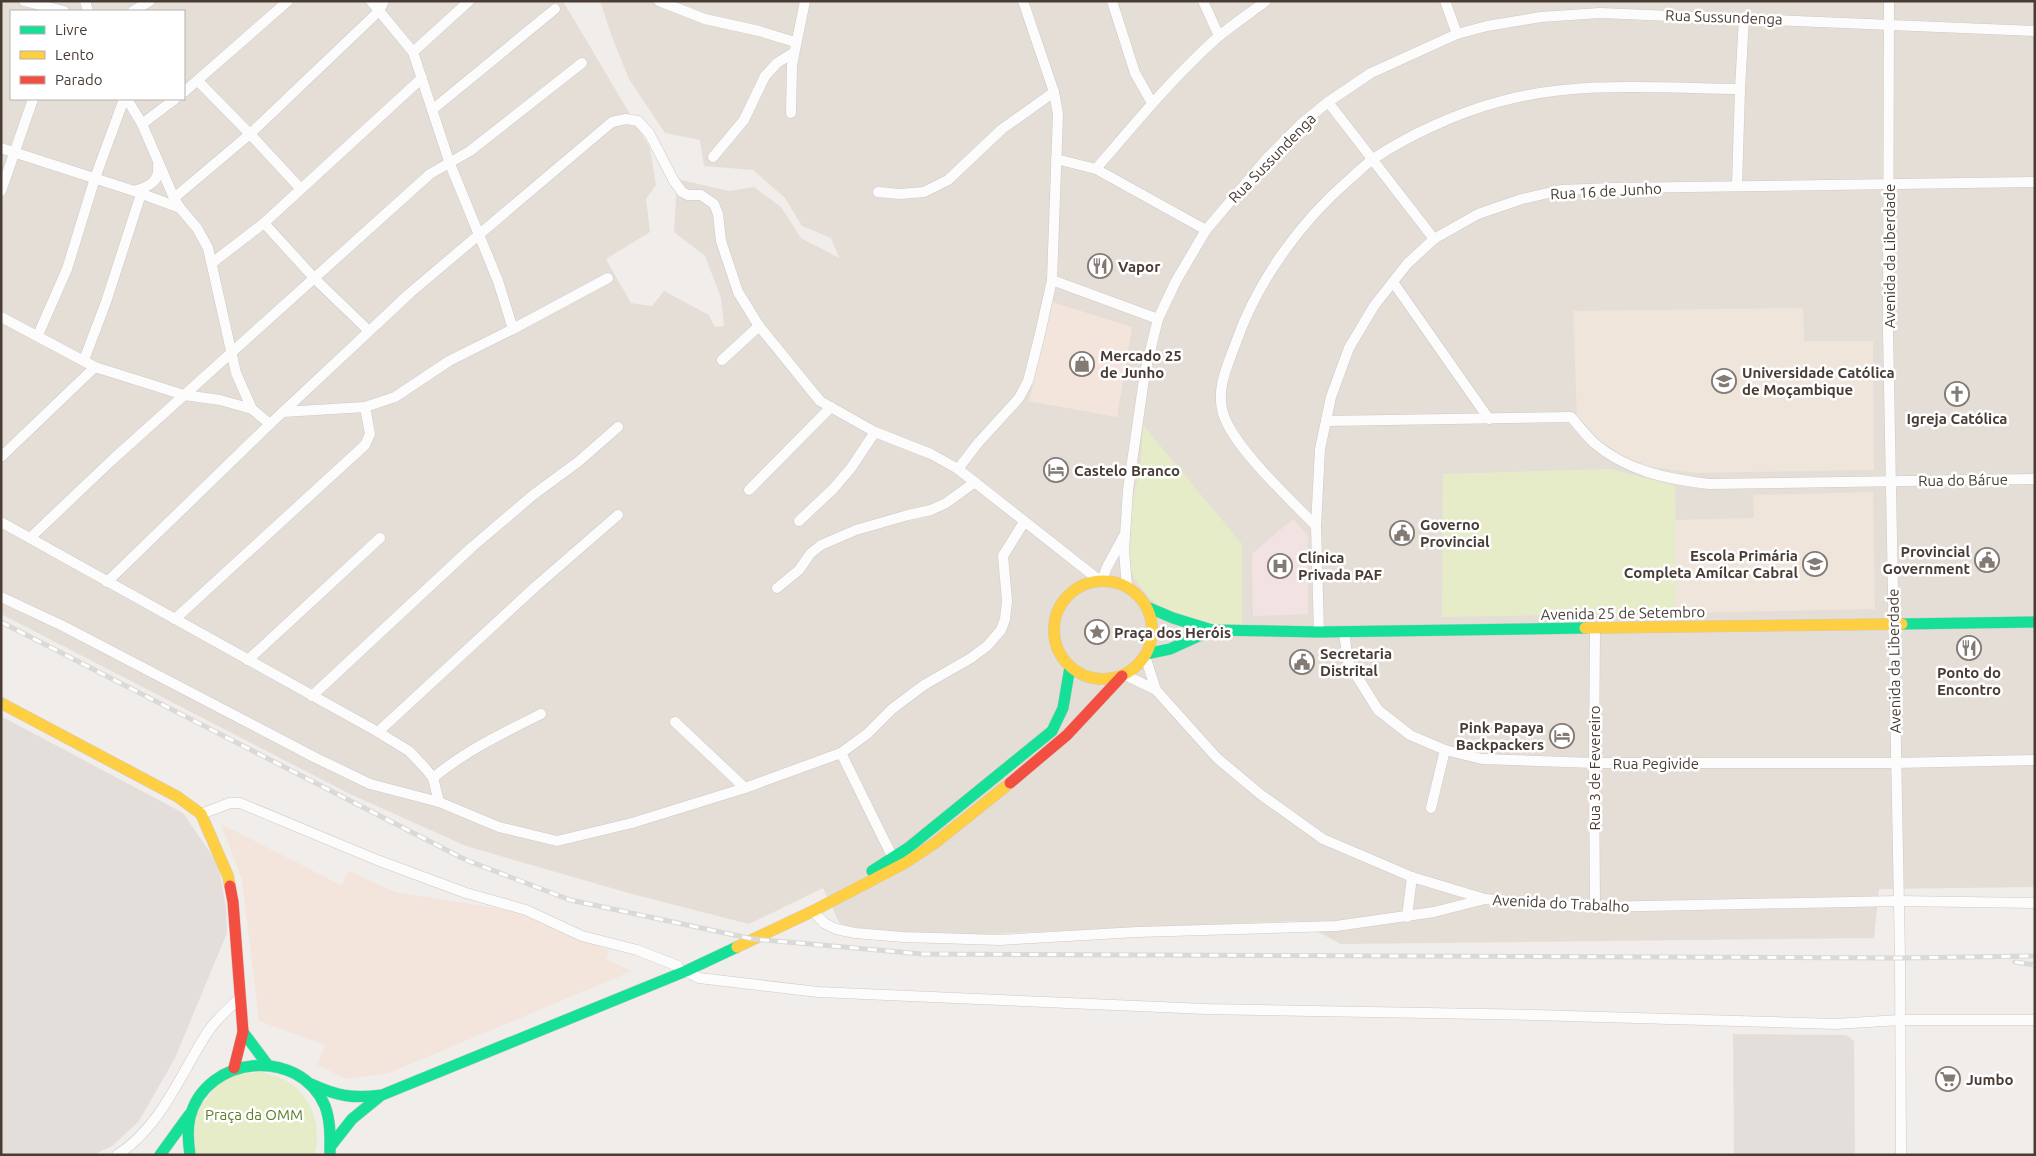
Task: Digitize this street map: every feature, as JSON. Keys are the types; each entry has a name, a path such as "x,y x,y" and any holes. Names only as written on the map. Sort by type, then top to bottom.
{"main road":[{"path":"682,969 813,911 904,863 935,843 1067,735 1124,675 1136,667 1146,655 1152,639 1152,622 1147,607 1140,597 1127,586 1101,580 1083,584 1069,594 1059,606 1054,622 1054,639 1059,654 1079,674 1100,680 1124,675"},
{"name":"Avenida 25 de Setembro","path":"1147,607 1212,630 1319,632 2035,622"},
{"name":"Avenida 25 de Setembro","path":"1146,655 1170,649 1212,630"},
{"path":"330,1151 348,1122 382,1095 633,993 852,882 893,858 936,826 1052,731 1061,719 1065,707 1070,667"},
{"path":"1,703 178,797 201,814 228,876 233,902 243,1032 234,1068"},
{"path":"243,1032 267,1064"},
{"path":"160,1155 190,1114 200,1094 215,1078 234,1068 250,1064 267,1064 289,1070 307,1082 334,1095 349,1098 382,1095"},
{"path":"307,1082 319,1096 326,1112 330,1129 330,1151"},
{"path":"190,1114 187,1134 190,1155"}],"street":[{"path":"24,1 60,10"},
{"path":"135,10 150,1"},
{"path":"185,91 288,1"},
{"path":"371,1 381,6 413,52 450,164 498,281 513,329"},
{"path":"413,52 469,1"},
{"path":"659,1 705,19 759,31 796,42"},
{"path":"791,113 793,53 805,1"},
{"path":"958,469 978,443 1019,398 1028,381 1052,280 1058,114 1054,92 1023,1"},
{"path":"1112,1 1136,73 1152,103"},
{"path":"1203,1 1219,36"},
{"path":"1096,170 1152,103 1219,36 1266,1"},
{"path":"1445,1 1457,34"},
{"name":"Avenida da Liberdade","path":"1889,1 1890,481 1901,1155"},
{"path":"174,198 250,134 381,6"},
{"path":"432,110 555,10"},
{"name":"Rua Sussundenga","path":"1127,586 1125,533 1131,465 1144,382 1158,320 1176,281 1206,230 1268,157 1301,124 1328,102 1371,73 1457,34 1487,26 1541,17 1600,13 1744,17 2035,31"},
{"path":"1738,186 1744,17"},
{"path":"713,157 744,120 765,76 777,63 793,53"},
{"path":"30,538 184,394 430,174 470,151 582,63"},
{"path":"212,263 264,223 422,78"},
{"path":"198,81 300,188"},
{"path":"1316,526 1238,442 1223,414 1220,392 1244,318 1275,266 1302,227 1340,187 1372,160 1453,118 1497,102 1543,91 1596,87 1740,88"},
{"path":"878,192 900,194 924,192 948,180 1002,129 1054,92"},
{"path":"1,191 33,100"},
{"path":"38,335 67,269 95,178 126,100"},
{"path":"127,100 142,124 174,198 197,228 208,248 236,373 252,409"},
{"path":"142,124 174,100"},
{"path":"1328,102 1434,239"},
{"path":"107,582 410,292 612,122 626,119 638,121 649,133 674,181 682,192 688,196 701,195 714,204 718,214 721,242 738,292 759,326 820,401 876,432 930,454 958,469 1101,580"},
{"path":"1,148 180,208"},
{"path":"1056,159 1096,170 1206,230"},
{"path":"84,360 106,302 138,193 156,180 159,173 158,162"},
{"name":"Rua 16 de Junho","path":"1319,632 1316,526 1320,449 1330,397 1349,348 1374,306 1407,264 1434,239 1478,214 1522,199 1561,190 2035,182"},
{"path":"264,223 315,278 369,331"},
{"path":"283,412 366,407 394,397 449,361 608,278"},
{"path":"1052,280 1158,320"},
{"path":"1393,282 1490,418"},
{"path":"1,317 95,367 184,394 220,400 252,409 270,424"},
{"path":"722,360 759,326"},
{"path":"1,457 95,367"},
{"path":"175,619 365,445 370,434 366,407"},
{"path":"748,490 831,407"},
{"name":"Rua do Bárue","path":"1326,421 1571,417 1593,442 1615,458 1644,472 1677,480 1709,484 2035,478"},
{"path":"312,696 472,547 533,495 578,462 618,427"},
{"path":"799,521 842,479 876,432"},
{"path":"777,588 799,570 810,554 821,545 856,530 931,510 946,503 974,482"},
{"path":"378,732 535,587 618,515"},
{"path":"1,522 410,751 432,778 439,802"},
{"path":"1,597 62,626 316,758 370,784 439,802 499,827 557,841 632,823 746,788 841,753 867,734 892,709 924,685 971,658 987,646 1001,630 1005,619 1007,601 1003,556 1024,522"},
{"name":"Rua Sussundenga","path":"1101,580 1125,533"},
{"path":"248,660 380,538"},
{"name":"Rua 3 de Fevereiro","path":"1595,628 1595,907"},
{"name":"Rua Pegivide","path":"1344,632 1348,662 1378,710 1410,735 1445,750 1482,760 1594,763 1895,763 2035,760"},
{"name":"Avenida do Trabalho","path":"1146,655 1156,690"},
{"name":"Avenida do Trabalho","path":"1124,675 1156,690 1217,758 1260,794 1323,838 1412,877 1485,899 1532,904 1595,907 1898,901 2035,903"},
{"path":"432,778 452,762 469,752 541,714"},
{"path":"676,722 746,788"},
{"path":"1431,808 1445,750"},
{"path":"841,753 893,858"},
{"path":"201,814 230,803 248,806 403,870 466,893 526,910 582,936 637,950 699,978 818,992 1196,1008 1835,1024 1900,1020 2035,1020"},
{"path":"1407,917 1412,877"},
{"path":"813,911 824,923 836,929 855,933 903,937 1000,940 1137,932 1336,926 1407,917 1455,908 1485,899"},
{"path":"117,1155 143,1135 183,1076 208,1032 224,1012 241,997"}],"shaded area":[{"path":"1,1 563,1 650,148 656,185 646,199 650,232 606,259 631,303 652,306 664,291 709,315 715,327 724,326 721,298 705,256 674,232 677,179 729,191 754,187 781,207 801,238 839,258 831,238 802,226 785,198 753,170 704,166 700,140 665,133 629,79 600,1 2035,1 2035,887 1879,889 1874,938 1341,944 1297,921 965,935 892,934 849,928 839,922 823,888 749,924 632,894 466,846 350,794 1,614"},
{"name":"Mercado 25 de Junho","path":"1052,302 1132,327 1117,417 1029,401"},
{"name":"Universidade Católica de Moçambique","path":"1803,308 1804,341 1873,341 1874,470 1696,473 1664,469 1623,461 1601,445 1577,420 1573,311"},
{"name":"Escola Primária Completa Amílcar Cabral","path":"1873,492 1875,609 1676,613 1675,520 1754,518 1753,495"},
{"name":"Clínica Privada PAF","path":"1293,519 1308,536 1308,614 1253,616 1252,554"},
{"path":"1,716 183,813 218,864 226,907 227,933 175,1058 139,1121 112,1146 93,1155 1,1155"},
{"path":"221,824 341,885 349,871 395,892 514,911 610,951 606,959 632,971 389,1073 347,1079 317,1065 325,1045 259,1021 242,880"},
{"path":"1733,1034 1846,1035 1854,1041 1855,1155 1734,1155"}],"green space":[{"path":"1143,425 1242,544 1242,624 1201,624 1178,619 1150,598 1141,588 1129,568 1125,550 1126,539 1140,467"},
{"path":"1611,469 1675,486 1676,613 1442,617 1443,474"},
{"name":"Praça da OMM","path":"261,1072 290,1083 306,1100 312,1110 317,1132 317,1144 314,1155 194,1155 195,1113 221,1081 241,1074"}],"railway":[{"path":"1,622 466,860 570,900 753,939 922,954 1900,958 2035,956"},
{"path":"2015,962 2035,965"}],"traffic: fast":[{"path":"1147,607 1173,618 1212,630 1319,632 1585,628"},
{"path":"1902,624 2035,622"},
{"path":"1146,654 1170,649 1212,630"},
{"path":"872,871 908,848 1052,731 1063,708 1070,667"},
{"path":"311,1084 345,1096 382,1095 686,971 737,947"},
{"path":"243,1032 267,1064"},
{"path":"190,1155 189,1122 199,1096 214,1081 233,1070 254,1066 275,1067 295,1074 312,1087 327,1112 330,1130 330,1155"},
{"path":"330,1147 352,1119 379,1097"},
{"path":"160,1155 189,1115"}],"traffic: slow":[{"path":"1103,581 1122,584 1138,595 1149,611 1152,630 1149,649 1138,665 1122,676 1103,679 1084,676 1068,665 1057,649 1054,630 1057,611 1068,595 1084,584 1103,581"},
{"path":"1585,628 1902,624"},
{"path":"1,703 178,797 201,814 228,876 230,886"},
{"path":"737,947 813,911 905,863 935,843 1010,783"}],"traffic: jam":[{"path":"1010,783 1067,735 1122,676"},
{"path":"230,886 233,902 243,1032 234,1068"}],"place":[{"name":"Vapor","path":"1100,266"},
{"name":"Mercado 25 de Junho","path":"1082,364"},
{"name":"Universidade Católica de Moçambique","path":"1724,381"},
{"name":"Igreja Católica","path":"1957,394"},
{"name":"Castelo Branco","path":"1056,470"},
{"name":"Governo Provincial","path":"1402,533"},
{"name":"Provincial Government","path":"1987,560"},
{"name":"Escola Primária Completa Amílcar Cabral","path":"1815,564"},
{"name":"Clínica Privada PAF","path":"1280,566"},
{"name":"Praça dos Heróis","path":"1097,632"},
{"name":"Ponto do Encontro","path":"1969,648"},
{"name":"Secretaria Distrital","path":"1302,662"},
{"name":"Pink Papaya Backpackers","path":"1562,736"},
{"name":"Jumbo","path":"1948,1079"}]}
